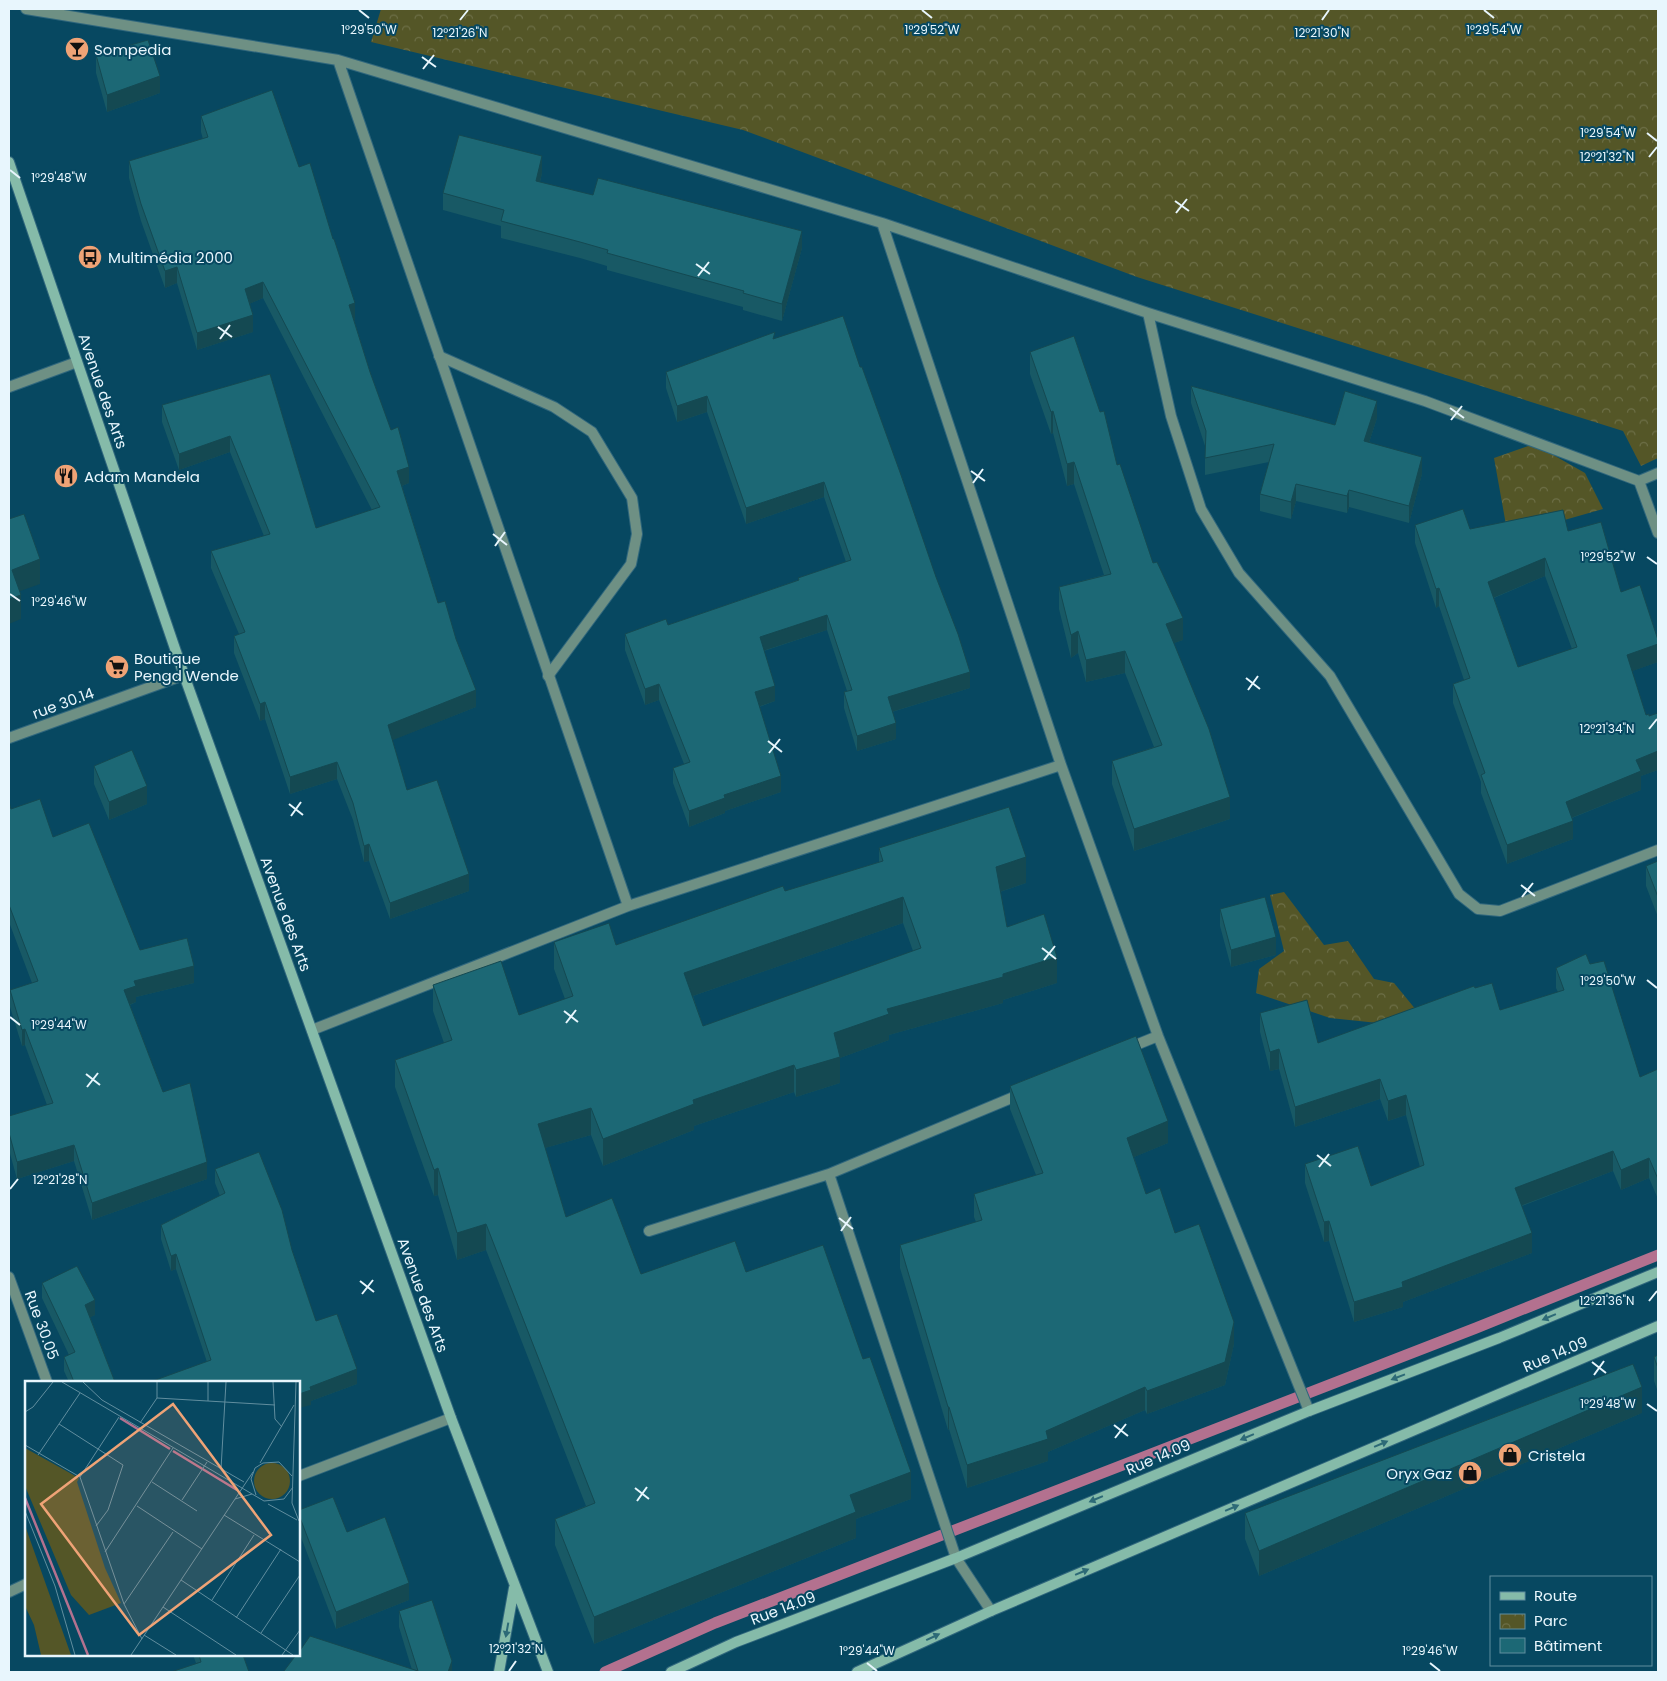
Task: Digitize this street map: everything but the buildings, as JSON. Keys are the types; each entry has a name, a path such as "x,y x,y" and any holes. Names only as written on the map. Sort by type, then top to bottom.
{"street":[{"path":"26,9 338,60 882,223 1148,313 1425,402 1639,481 1658,473"},
{"path":"338,60 628,906"},
{"name":"Avenue des Arts","path":"9,162 184,675 451,1418 548,1672"},
{"path":"882,223 1060,765 1158,1036 1309,1411"},
{"path":"1148,313 1171,416 1200,509 1239,573 1330,676 1459,894 1478,909 1500,911 1658,850"},
{"path":"439,356 554,407 592,432 632,498 637,534 631,564 548,676"},
{"path":"9,387 77,362"},
{"path":"1639,481 1658,533"},
{"name":"rue 30.14","path":"9,738 184,675"},
{"path":"312,1030 628,906 1060,765"},
{"path":"1112,1056 1158,1036"},
{"path":"649,1231 829,1174 1030,1090"},
{"path":"829,1174 956,1558 990,1611"},
{"name":"Rue 14.09","path":"671,1672 736,1642 956,1558 1309,1411 1499,1338 1658,1272"},
{"name":"Rue 30.05","path":"9,1277 47,1381"},
{"name":"Rue 14.09","path":"857,1672 990,1611 1658,1326"},
{"path":"300,1476 451,1418"},
{"path":"9,1592 25,1584"},
{"path":"499,1672 515,1587"}],"green space":[{"path":"381,9 1658,9 1658,458 1641,466 1623,431 1137,277 743,130 371,42"},
{"path":"1534,444 1585,473 1603,509 1508,536 1494,458"},
{"path":"1284,892 1324,945 1348,941 1374,979 1394,983 1421,1016 1397,1025 1330,1018 1256,993 1259,969 1284,951 1270,895"}],"waterway":[{"path":"605,1672 715,1623 1476,1328 1658,1255"}],"place":[{"name":"Sompedia","path":"77,49"},
{"name":"Multimédia 2000","path":"90,257"},
{"name":"Adam Mandela","path":"66,476"},
{"name":"Boutique Pengd Wende","path":"117,667"},
{"name":"Cristela","path":"1510,1455"},
{"name":"Oryx Gaz","path":"1470,1473"}]}
